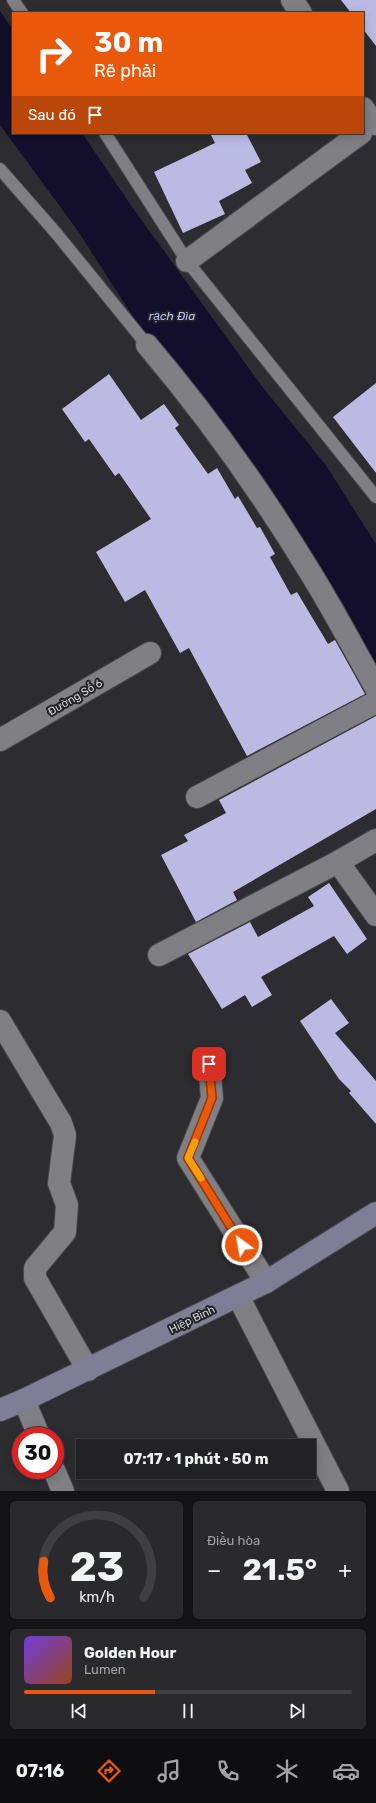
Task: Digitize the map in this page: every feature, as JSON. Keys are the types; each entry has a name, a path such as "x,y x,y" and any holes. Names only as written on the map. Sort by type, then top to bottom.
{"main road":[{"name":"Hiệp Bình","path":"0,1410 88,1370 266,1282 376,1213"}],"street":[{"path":"292,0 300,12"},
{"path":"187,261 354,134"},
{"path":"147,345 175,378 248,478 313,577 376,688"},
{"name":"Đường Số 6","path":"0,740 150,653"},
{"path":"197,797 376,702"},
{"path":"159,955 338,862 376,840"},
{"path":"338,862 376,915"},
{"path":"0,1021 61,1123 65,1135 59,1183 67,1205 65,1232 35,1268 35,1278 88,1370"},
{"path":"209,1064 212,1098 188,1158 266,1282"},
{"path":"238,1296 338,1491"},
{"path":"24,1400 35,1427"},
{"path":"58,1479 63,1491"}],"lane":[{"path":"13,0 21,12"},
{"path":"106,134 187,261 376,497"},
{"path":"0,169 56,233 147,345"}],"water":[{"name":"rạch Đìa","path":"0,11 12,29 12,134 83,134 132,207 264,389 325,464 376,544 376,664 346,609 302,537 139,326 78,231 0,125"}],"building":[{"path":"341,0 376,0 376,46 364,30 364,12 350,12"},
{"path":"210,134 247,134 261,162 245,170 252,183 219,201 225,214 183,233 154,172 215,143"},
{"path":"109,374 141,420 164,404 179,425 175,428 208,474 217,468 235,499 238,496 257,528 260,527 275,554 270,557 291,595 297,592 328,644 335,640 365,694 247,756 189,648 180,653 145,590 125,602 96,552 151,519 119,473 115,476 89,439 85,442 62,409"},
{"path":"376,383 376,473 333,417"},
{"path":"376,716 376,809 233,892 237,900 196,922 161,855 188,841 184,835 226,813 219,800"},
{"path":"329,883 367,939 347,954 334,936 261,977 272,995 252,1007 245,995 222,1009 188,954 250,922 258,937 314,906 308,897"},
{"path":"331,999 349,1023 335,1033 376,1081 376,1124 349,1093 351,1091 339,1079 300,1021"}],"slow traffic":[{"path":"195,1142 188,1158 201,1178"}],"route":[{"path":"209,1064 212,1098 188,1158 242,1245"}]}
